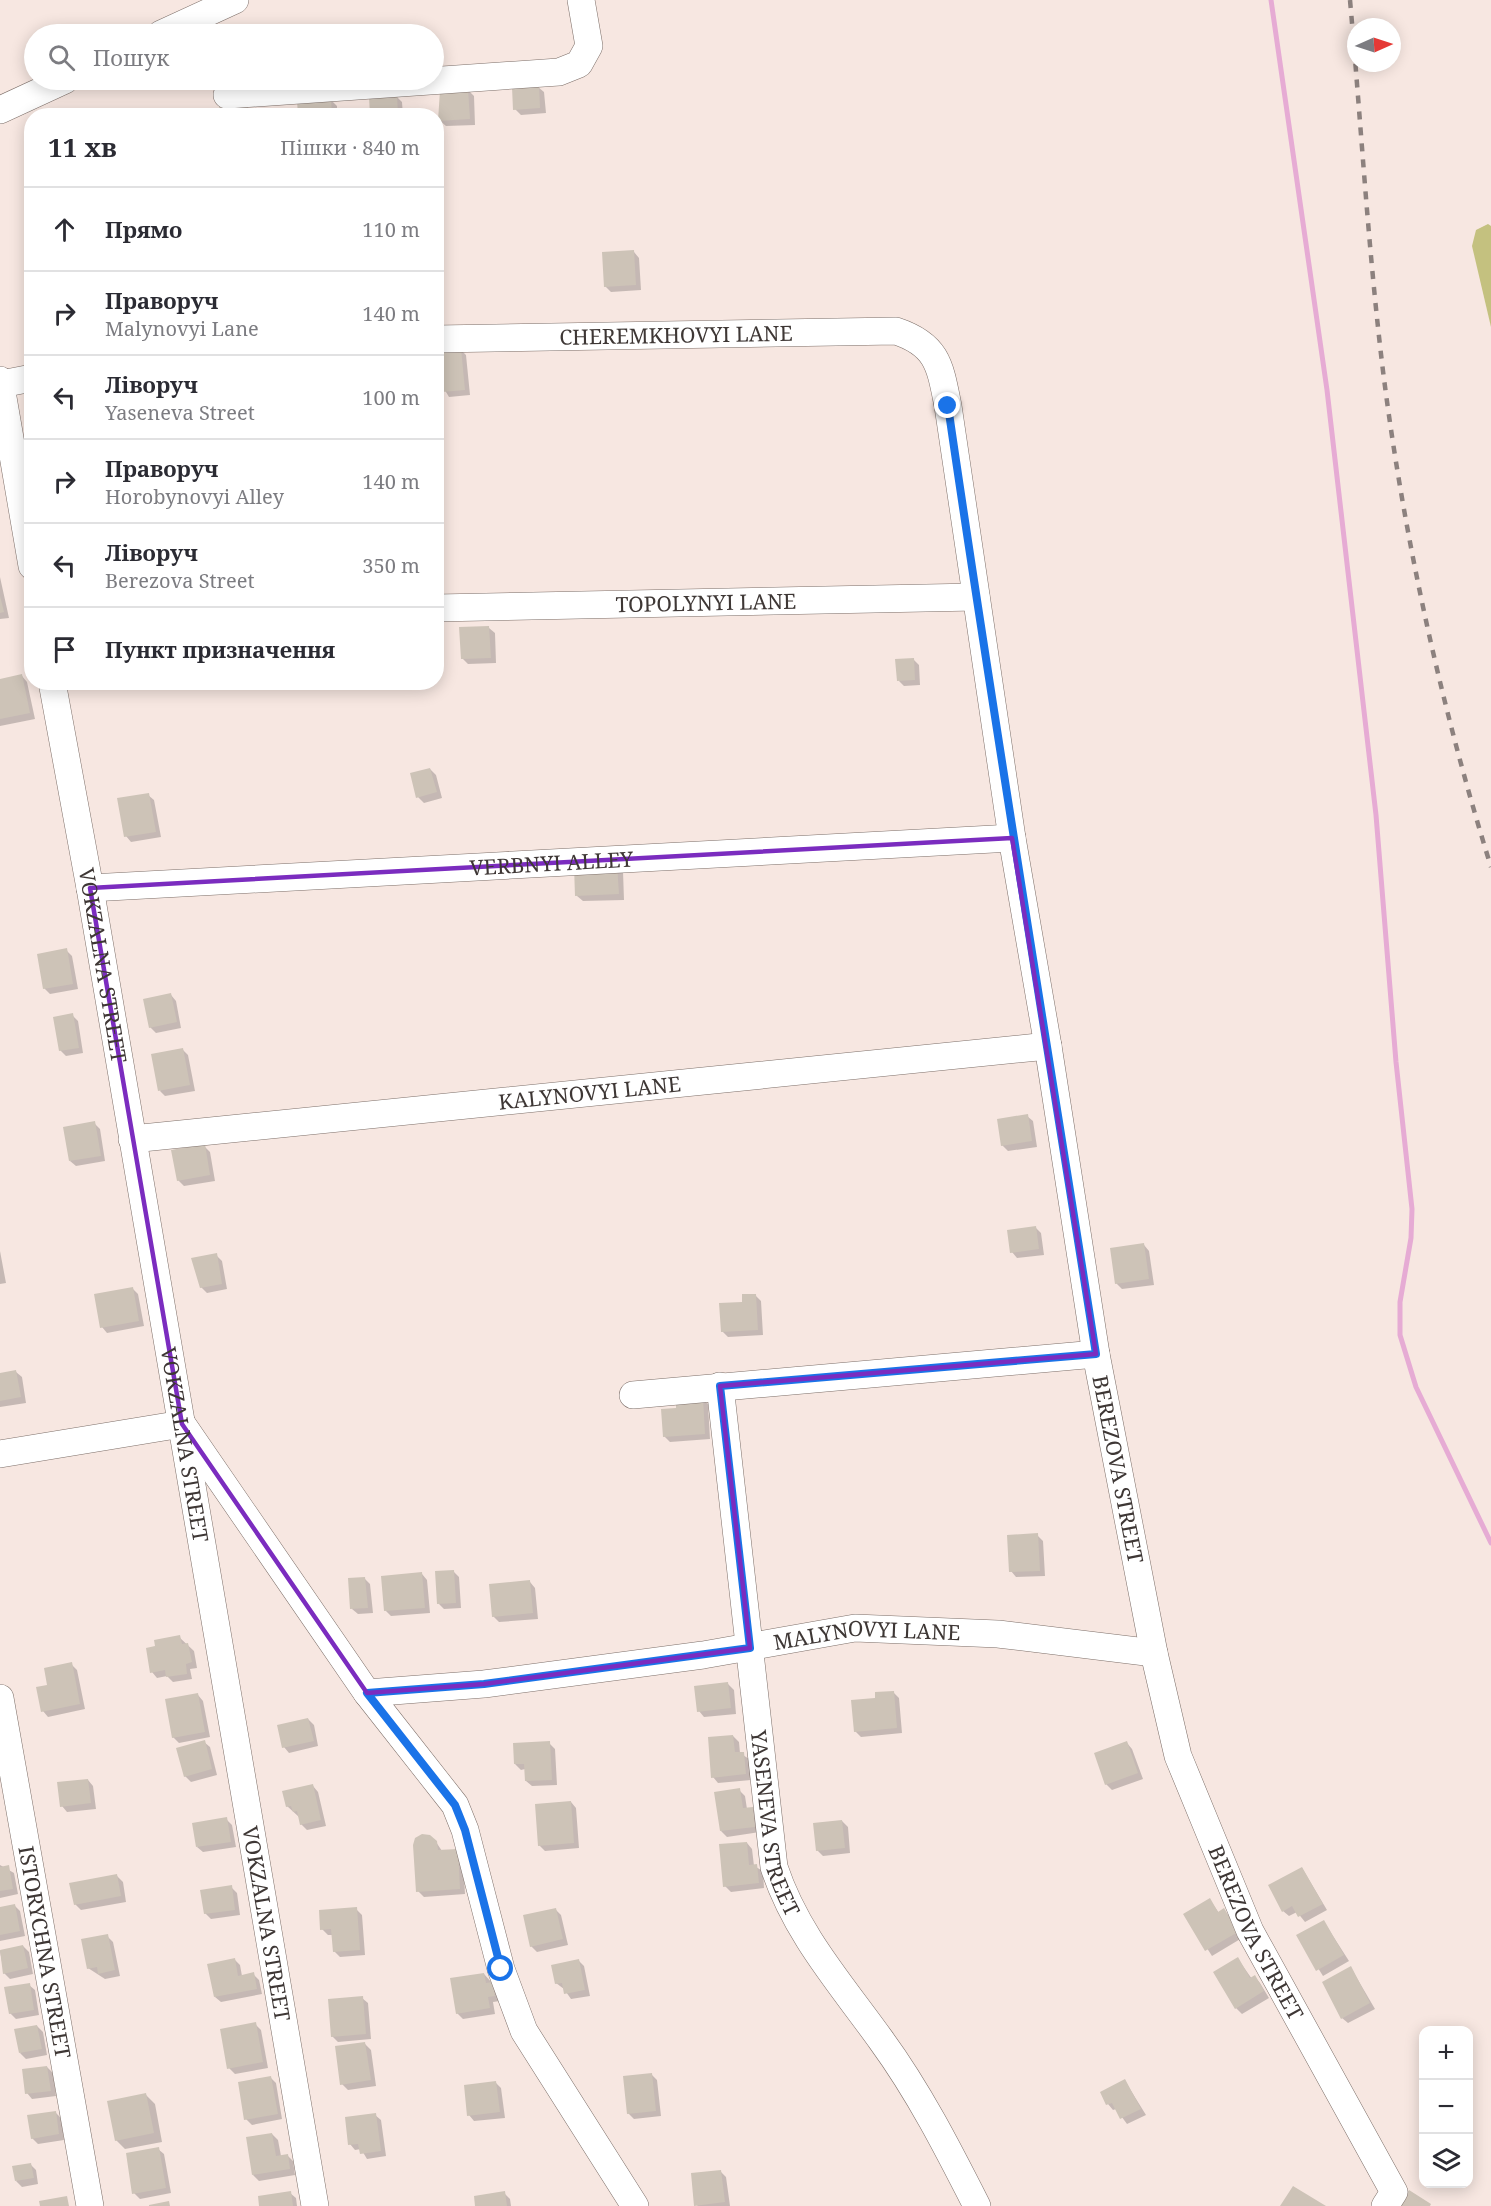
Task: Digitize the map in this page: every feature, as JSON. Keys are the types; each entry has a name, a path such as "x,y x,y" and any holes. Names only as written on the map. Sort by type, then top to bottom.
{"street":[{"path":"183,24 235,0"},
{"path":"444,80 559,72 579,64 589,46 581,0"},
{"path":"0,110 43,90"},
{"path":"227,95 299,90"},
{"name":"CHEREMKHOVYI LANE","path":"444,339 876,331 896,331 914,337"},
{"name":"BEREZOVA STREET","path":"914,337 931,350 941,370 1012,838 1048,1046 1096,1354 1155,1653 1178,1756 1250,1931 1394,2192 1385,2206"},
{"path":"24,379 0,382 24,520"},
{"name":"TOPOLYNYI LANE","path":"444,608 976,597"},
{"name":"VOKZALNA STREET","path":"53,690 90,888 315,2206"},
{"name":"VERBNYI ALLEY","path":"90,888 1012,838"},
{"name":"KALYNOVYI LANE","path":"132,1139 1048,1046"},
{"path":"633,1395 1096,1354"},
{"name":"YASENEVA STREET","path":"720,1386 763,1755 769,1836 783,1893 798,1923 833,1978 882,2041 933,2122 977,2206"},
{"path":"0,1454 182,1424 367,1693 455,1805 465,1830 501,1969 524,2031 635,2206"},
{"name":"MALYNOVYI LANE","path":"367,1693 484,1684 750,1648 855,1628 998,1634 1155,1653"},
{"name":"ISTORYCHNA STREET","path":"0,1698 90,2206"}],"highlighted area":[{"path":"1012,838 1096,1354 720,1386 750,1648 484,1684 367,1693 182,1424 90,888"}],"shaded area":[{"path":"1488,224 1491,226 1491,327 1472,246 1476,230"}],"building":[{"path":"539,85 540,108 513,110 512,87"},
{"path":"468,89 470,119 444,121 444,108 439,108 440,90"},
{"path":"397,94 398,108 370,108 369,96"},
{"path":"331,98 332,108 298,108 297,100"},
{"path":"247,104 247,108 219,108 219,106"},
{"path":"634,250 636,285 604,287 602,252"},
{"path":"461,348 465,390 444,392 444,349"},
{"path":"0,596 4,612 0,613"},
{"path":"489,626 491,658 461,659 459,627"},
{"path":"914,658 915,680 897,681 895,659"},
{"path":"22,674 30,713 0,719 0,679"},
{"path":"430,768 437,792 416,798 410,773"},
{"path":"149,793 156,832 124,837 117,798"},
{"path":"617,864 619,894 575,896 574,866"},
{"path":"67,948 73,984 43,989 37,954"},
{"path":"171,993 177,1022 149,1028 143,999"},
{"path":"73,1013 79,1048 59,1051 53,1017"},
{"path":"183,1048 190,1085 158,1091 151,1054"},
{"path":"1028,1114 1032,1141 1001,1146 997,1119"},
{"path":"95,1121 101,1156 69,1161 63,1127"},
{"path":"205,1144 210,1175 177,1181 171,1150"},
{"path":"1036,1226 1039,1249 1010,1253 1007,1230"},
{"path":"1144,1243 1149,1279 1115,1284 1110,1248"},
{"path":"217,1253 222,1284 200,1288 191,1258"},
{"path":"133,1287 139,1321 100,1328 94,1294"},
{"path":"742,1294 756,1294 758,1330 721,1332 719,1303 742,1302"},
{"path":"16,1370 21,1397 0,1401 0,1373"},
{"path":"703,1397 705,1434 663,1437 661,1409 676,1408 676,1403"},
{"path":"1038,1533 1040,1571 1009,1572 1007,1535"},
{"path":"454,1570 456,1603 437,1604 435,1571"},
{"path":"422,1572 425,1608 384,1611 381,1576"},
{"path":"365,1577 368,1608 350,1609 348,1578"},
{"path":"530,1580 533,1613 492,1617 489,1584"},
{"path":"180,1635 182,1644 188,1643 192,1662 186,1664 187,1674 166,1677 165,1670 150,1673 146,1648 155,1646 154,1640"},
{"path":"72,1662 80,1704 41,1712 36,1687 47,1685 44,1668"},
{"path":"728,1682 731,1708 697,1712 694,1686"},
{"path":"894,1691 897,1728 854,1732 851,1700 875,1698 875,1692"},
{"path":"198,1693 205,1732 172,1738 165,1699"},
{"path":"308,1718 314,1741 282,1748 277,1725"},
{"path":"733,1735 735,1752 744,1752 746,1774 711,1778 708,1737"},
{"path":"205,1740 212,1769 184,1777 176,1748"},
{"path":"550,1741 552,1780 525,1781 524,1764 514,1764 513,1743"},
{"path":"1127,1741 1138,1773 1105,1785 1094,1753"},
{"path":"88,1779 91,1803 60,1807 57,1782"},
{"path":"313,1784 321,1820 300,1825 297,1811 293,1812 291,1806 286,1807 282,1791"},
{"path":"740,1788 743,1808 753,1807 755,1827 720,1831 714,1792"},
{"path":"571,1801 574,1843 538,1846 535,1804"},
{"path":"227,1817 231,1842 196,1847 192,1823"},
{"path":"842,1820 845,1848 816,1851 813,1823"},
{"path":"422,1834 430,1835 437,1841 438,1850 458,1849 460,1889 416,1892 413,1845 415,1838"},
{"path":"747,1842 749,1865 757,1864 759,1883 723,1887 719,1844"},
{"path":"9,1865 13,1889 0,1891 0,1867"},
{"path":"1302,1867 1323,1904 1298,1917 1292,1906 1282,1912 1268,1885"},
{"path":"117,1874 121,1896 74,1905 69,1883"},
{"path":"232,1885 235,1910 204,1914 200,1890"},
{"path":"1210,1898 1218,1912 1224,1908 1238,1932 1205,1951 1183,1914"},
{"path":"15,1904 20,1931 0,1935 0,1907"},
{"path":"357,1907 360,1950 333,1952 331,1929 320,1930 319,1910"},
{"path":"556,1908 563,1939 530,1947 523,1915"},
{"path":"1324,1920 1344,1955 1316,1971 1296,1935"},
{"path":"108,1934 115,1970 98,1974 97,1967 87,1969 81,1939"},
{"path":"23,1945 28,1968 3,1974 0,1950"},
{"path":"1238,1957 1250,1978 1255,1975 1264,1991 1235,2009 1213,1972"},
{"path":"235,1958 238,1976 254,1972 257,1989 214,1997 207,1964"},
{"path":"579,1959 585,1990 564,1994 562,1983 555,1984 551,1965"},
{"path":"1351,1966 1370,2003 1341,2019 1322,1982"},
{"path":"484,1973 486,1983 493,1982 495,1996 488,1997 490,2008 456,2014 450,1978"},
{"path":"30,1983 34,2010 9,2014 4,1987"},
{"path":"363,1996 366,2034 331,2037 328,1999"},
{"path":"256,2022 263,2062 227,2069 220,2029"},
{"path":"37,2025 42,2049 19,2053 14,2029"},
{"path":"365,2042 371,2080 340,2085 335,2046"},
{"path":"47,2066 51,2091 25,2094 22,2069"},
{"path":"652,2073 656,2111 627,2114 623,2076"},
{"path":"271,2076 278,2114 244,2120 238,2082"},
{"path":"1125,2079 1141,2109 1120,2119 1112,2103 1106,2105 1100,2092"},
{"path":"496,2081 500,2112 467,2116 464,2085"},
{"path":"146,2093 154,2133 115,2141 107,2101"},
{"path":"56,2111 59,2134 31,2139 27,2115"},
{"path":"376,2113 381,2151 360,2154 358,2144 348,2145 345,2117"},
{"path":"272,2133 276,2156 288,2154 290,2169 252,2175 246,2137"},
{"path":"159,2147 166,2188 132,2194 126,2153"},
{"path":"31,2163 34,2178 15,2181 12,2166"},
{"path":"721,2170 725,2202 694,2206 691,2173"},
{"path":"1293,2186 1326,2206 1280,2206"},
{"path":"1409,2190 1431,2204 1430,2206 1399,2206"},
{"path":"291,2191 293,2206 259,2206 258,2196"},
{"path":"505,2191 507,2206 475,2206 474,2196"},
{"path":"67,2196 69,2206 40,2206 39,2201"},
{"path":"169,2201 170,2206 149,2206 149,2205"}],"waterway":[{"path":"1271,0 1327,390 1376,815 1396,1062 1412,1209 1411,1238 1400,1302 1400,1335 1416,1387 1491,1543"}],"railway":[{"path":"1350,0 1378,325 1402,496 1440,683 1491,867"}],"route":[{"path":"501,1969 465,1830 455,1805 367,1693 484,1684 750,1648 720,1386 1096,1354 1048,1046 1012,838 948,406"}]}
